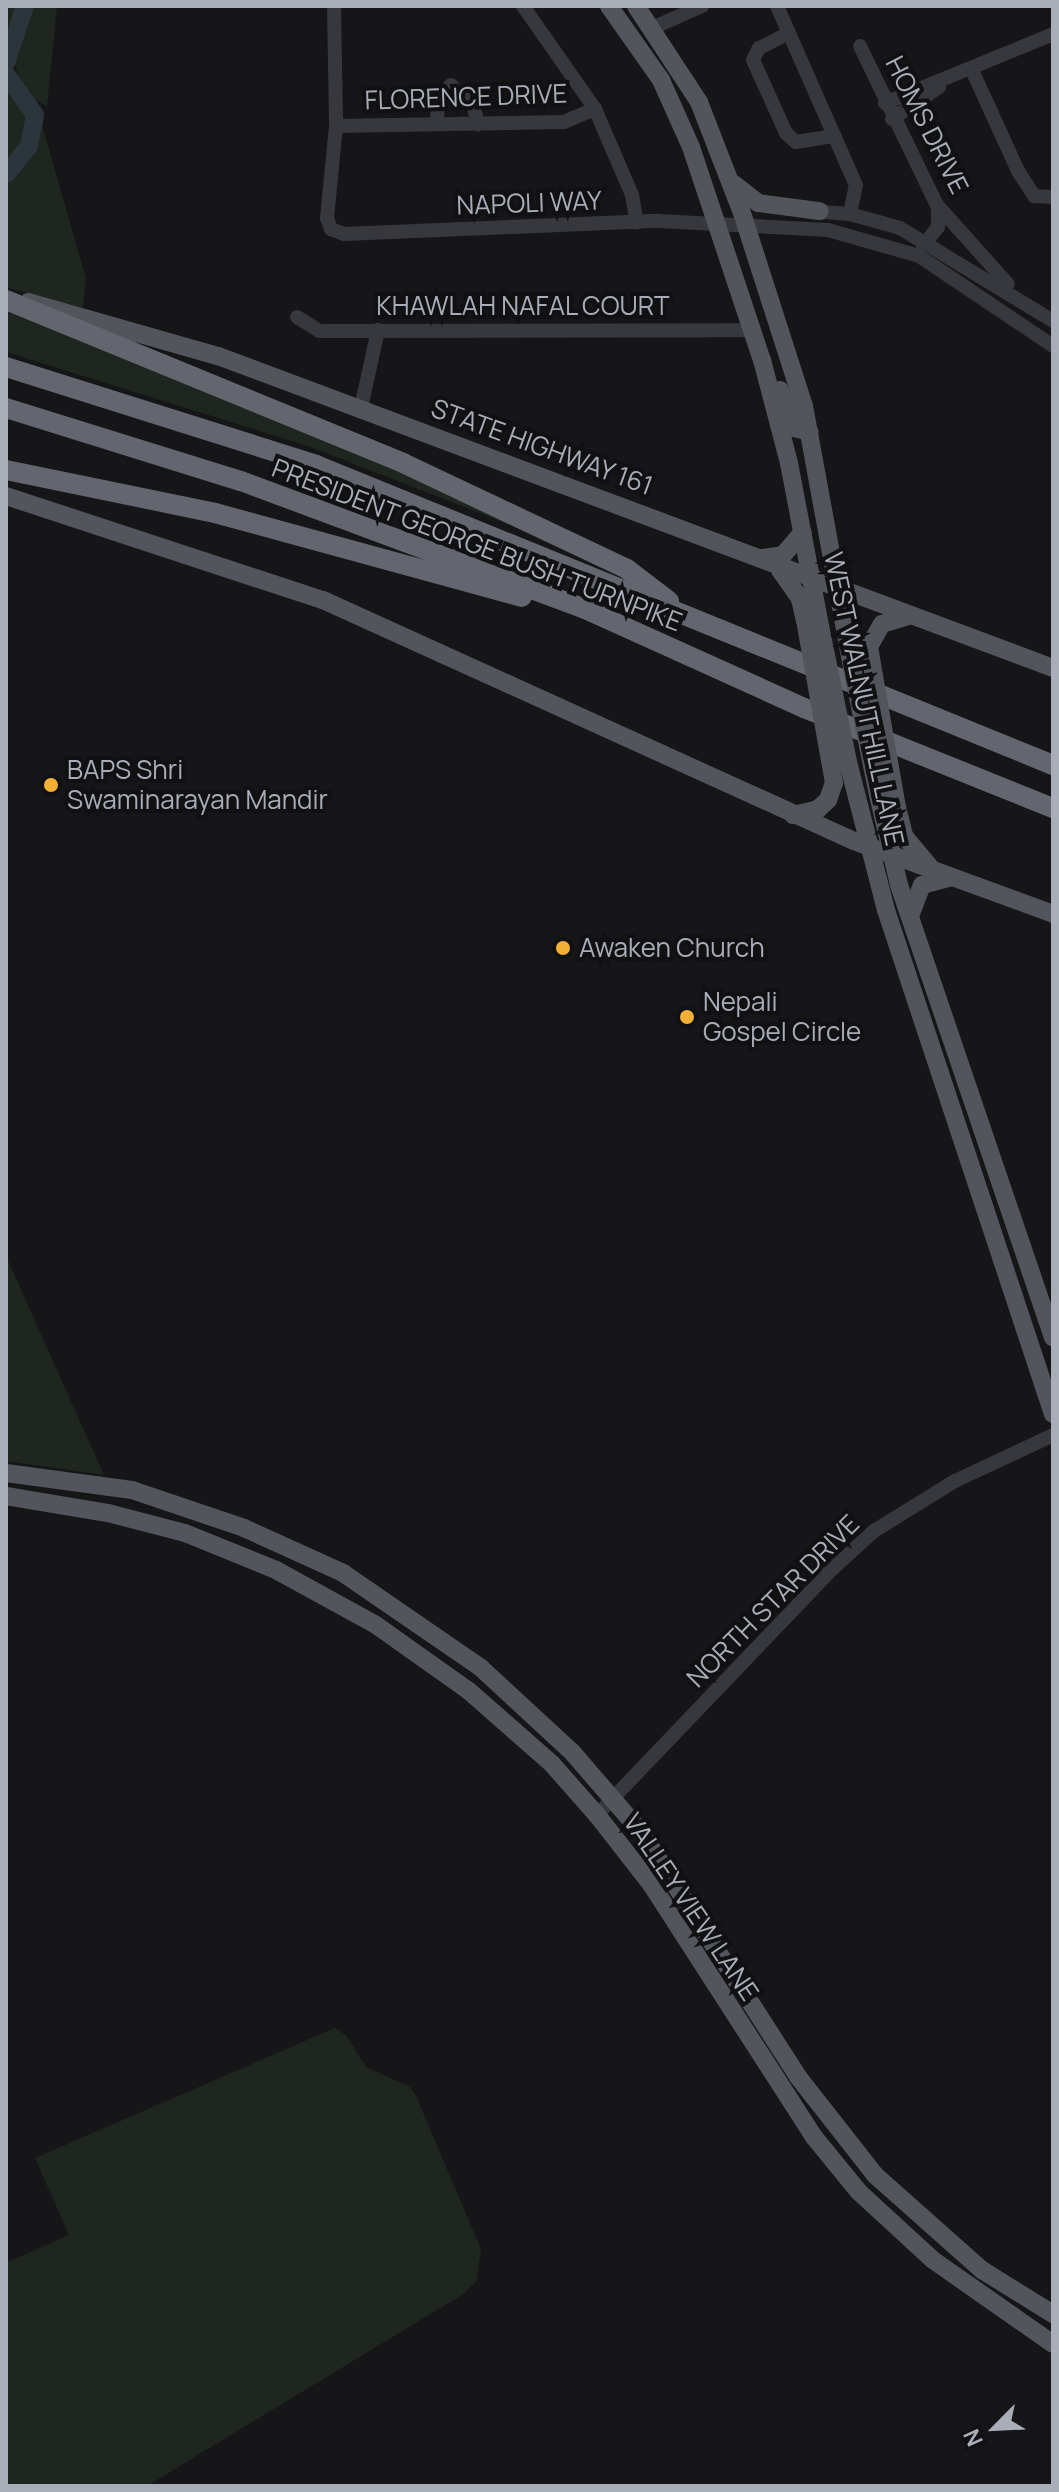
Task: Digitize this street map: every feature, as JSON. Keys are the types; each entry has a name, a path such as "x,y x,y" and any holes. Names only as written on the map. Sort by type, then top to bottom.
{"highway":[{"path":"6,298 403,463 627,569 691,617"},
{"name":"PRESIDENT GEORGE BUSH TURNPIKE","path":"6,367 316,465 1053,765"},
{"name":"PRESIDENT GEORGE BUSH TURNPIKE","path":"6,408 241,481 585,609 804,708 1053,808"},
{"path":"6,470 215,513 478,588 585,609"}],"main road":[{"name":"WEST WALNUT HILL LANE","path":"609,6 679,113 762,360 803,532 866,847 1053,1414"},
{"name":"WEST WALNUT HILL LANE","path":"636,6 699,102 745,220 810,432 836,589 892,856 1053,1338"},
{"path":"730,179 758,203 819,211"},
{"name":"STATE HIGHWAY 161","path":"6,298 218,356 1053,668"},
{"path":"762,360 794,428 810,432"},
{"path":"6,496 323,600 866,847 1053,914"},
{"path":"759,559 783,555 803,532"},
{"path":"776,566 800,599 834,783 828,800 818,809 793,815"},
{"path":"909,616 882,624 869,647 904,836 931,868"},
{"path":"910,916 922,885 956,877"},
{"path":"932,1045 951,1039"},
{"name":"VALLEY VIEW LANE","path":"6,1473 132,1490 244,1528 343,1573 481,1668 613,1797 668,1871 799,2078 875,2175 982,2270 1053,2314"},
{"name":"VALLEY VIEW LANE","path":"6,1496 108,1513 185,1533 304,1583 416,1651 469,1691 552,1764 651,1884 814,2137 859,2192 933,2260 1053,2344"}],"street":[{"path":"334,6 336,126"},
{"path":"523,6 595,109 627,180 637,223"},
{"path":"652,28 702,6"},
{"path":"777,6 856,185 850,214"},
{"path":"789,33 759,48 753,60 786,133 796,142 835,136"},
{"path":"885,103 942,84 1053,34"},
{"name":"HOMS DRIVE","path":"860,46 892,119 937,205 1019,296"},
{"path":"972,70 1018,171 1034,196 1053,197"},
{"path":"892,119 942,84"},
{"path":"437,124 438,99 451,85 473,104 478,124"},
{"name":"FLORENCE DRIVE","path":"336,126 564,122 595,109"},
{"name":"NAPOLI WAY","path":"336,126 327,218 331,229 344,234 637,223 716,224"},
{"path":"919,256 925,240 938,227 937,205"},
{"path":"716,224 819,211 850,214 925,240 1019,296 1053,321"},
{"path":"745,220 828,230 919,256 1053,346"},
{"name":"KHAWLAH NAFAL COURT","path":"297,317 319,331 752,330"},
{"path":"361,408 378,330"},
{"name":"NORTH STAR DRIVE","path":"597,1815 874,1531 955,1481 1053,1435"}],"shaded area":[{"path":"6,6 57,6 47,106 27,96 6,44"},
{"path":"6,55 23,95 38,111 86,278 83,308 6,287"},
{"path":"6,311 302,427 544,538 308,446 6,352"},
{"path":"6,1256 104,1475 6,1461"},
{"path":"335,2028 346,2035 366,2067 410,2087 416,2096 481,2249 477,2280 465,2293 147,2486 6,2486 6,2263 69,2235 35,2158"}],"waterway":[{"path":"6,63 25,6"},
{"path":"6,74 35,115 29,146 6,174"}],"place":[{"name":"BAPS Shri Swaminarayan Mandir","path":"51,785"},
{"name":"Awaken Church","path":"563,948"},
{"name":"Nepali Gospel Circle","path":"687,1017"}]}
